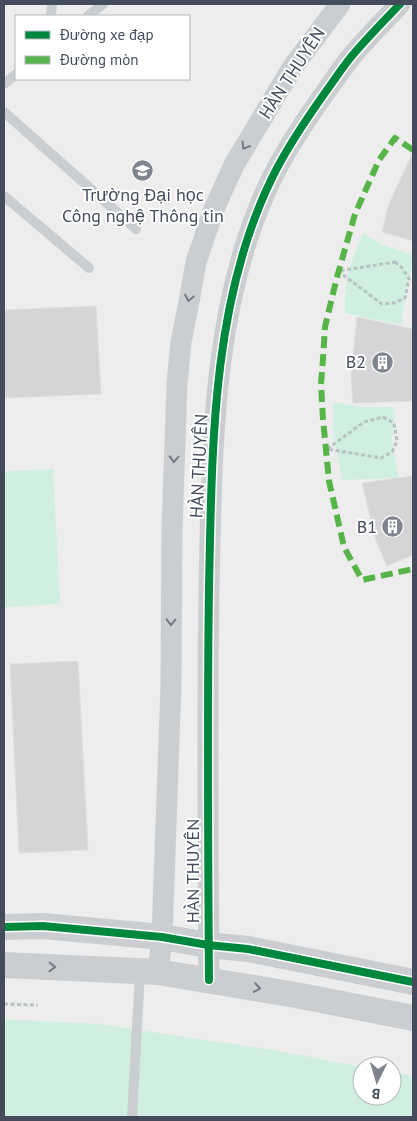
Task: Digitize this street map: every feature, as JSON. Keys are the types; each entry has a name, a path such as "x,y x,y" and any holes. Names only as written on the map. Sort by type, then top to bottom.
{"street":[{"name":"HÀN THUYÊN","path":"149,972 162,937 171,684 173,489 177,384 181,342 196,262 214,209 234,165 292,68 340,4"},
{"name":"HÀN THUYÊN","path":"209,980 207,728 211,487 226,317 239,263 250,228 272,177 303,123 350,58 400,4"},
{"path":"4,927 43,926 162,937 208,945 248,949 413,982"},
{"path":"4,965 149,972 296,995 413,1018"}],"lane":[{"path":"89,15 103,4"},
{"path":"4,84 15,75"},
{"path":"4,112 136,229"},
{"path":"4,196 89,268"},
{"path":"132,1117 149,972"}],"path":[{"path":"395,262 402,268 409,279 405,298 394,303 382,304 338,271 395,262"},
{"path":"383,417 394,423 397,441 392,452 381,458 327,449 364,422 383,417"},
{"path":"4,1004 38,1005"}],"green space":[{"path":"363,233 383,245 413,254 401,325 345,313 349,272"},
{"path":"333,402 361,407 395,407 392,442 399,478 342,480 333,432"},
{"path":"53,469 60,604 4,607 4,471"},
{"path":"4,1019 99,1024 280,1051 352,1065 352,1106 402,1106 402,1074 413,1076 413,1117 4,1117"}],"building":[{"path":"413,152 413,241 382,232 388,206"},
{"path":"96,306 101,394 4,398 4,310"},
{"name":"B2","path":"357,317 413,329 413,401 353,403 351,376"},
{"name":"B1","path":"413,476 413,555 387,566 376,541 362,483"},
{"path":"78,661 88,850 19,853 10,664"}],"marked path":[{"path":"413,150 395,138 379,160 355,214 325,327 321,384 329,481 344,547 362,580 413,569"}],"cycle path":[{"path":"209,980 208,637 210,536 214,431 226,326 237,275 252,226 278,166 305,122 345,65 400,4"},
{"path":"4,927 43,926 162,937 208,945 248,949 413,982"}],"place":[{"name":"Trường Đại học Công nghệ Thông tin","path":"143,170"},
{"name":"B2","path":"382,362"},
{"name":"B1","path":"393,527"}]}
